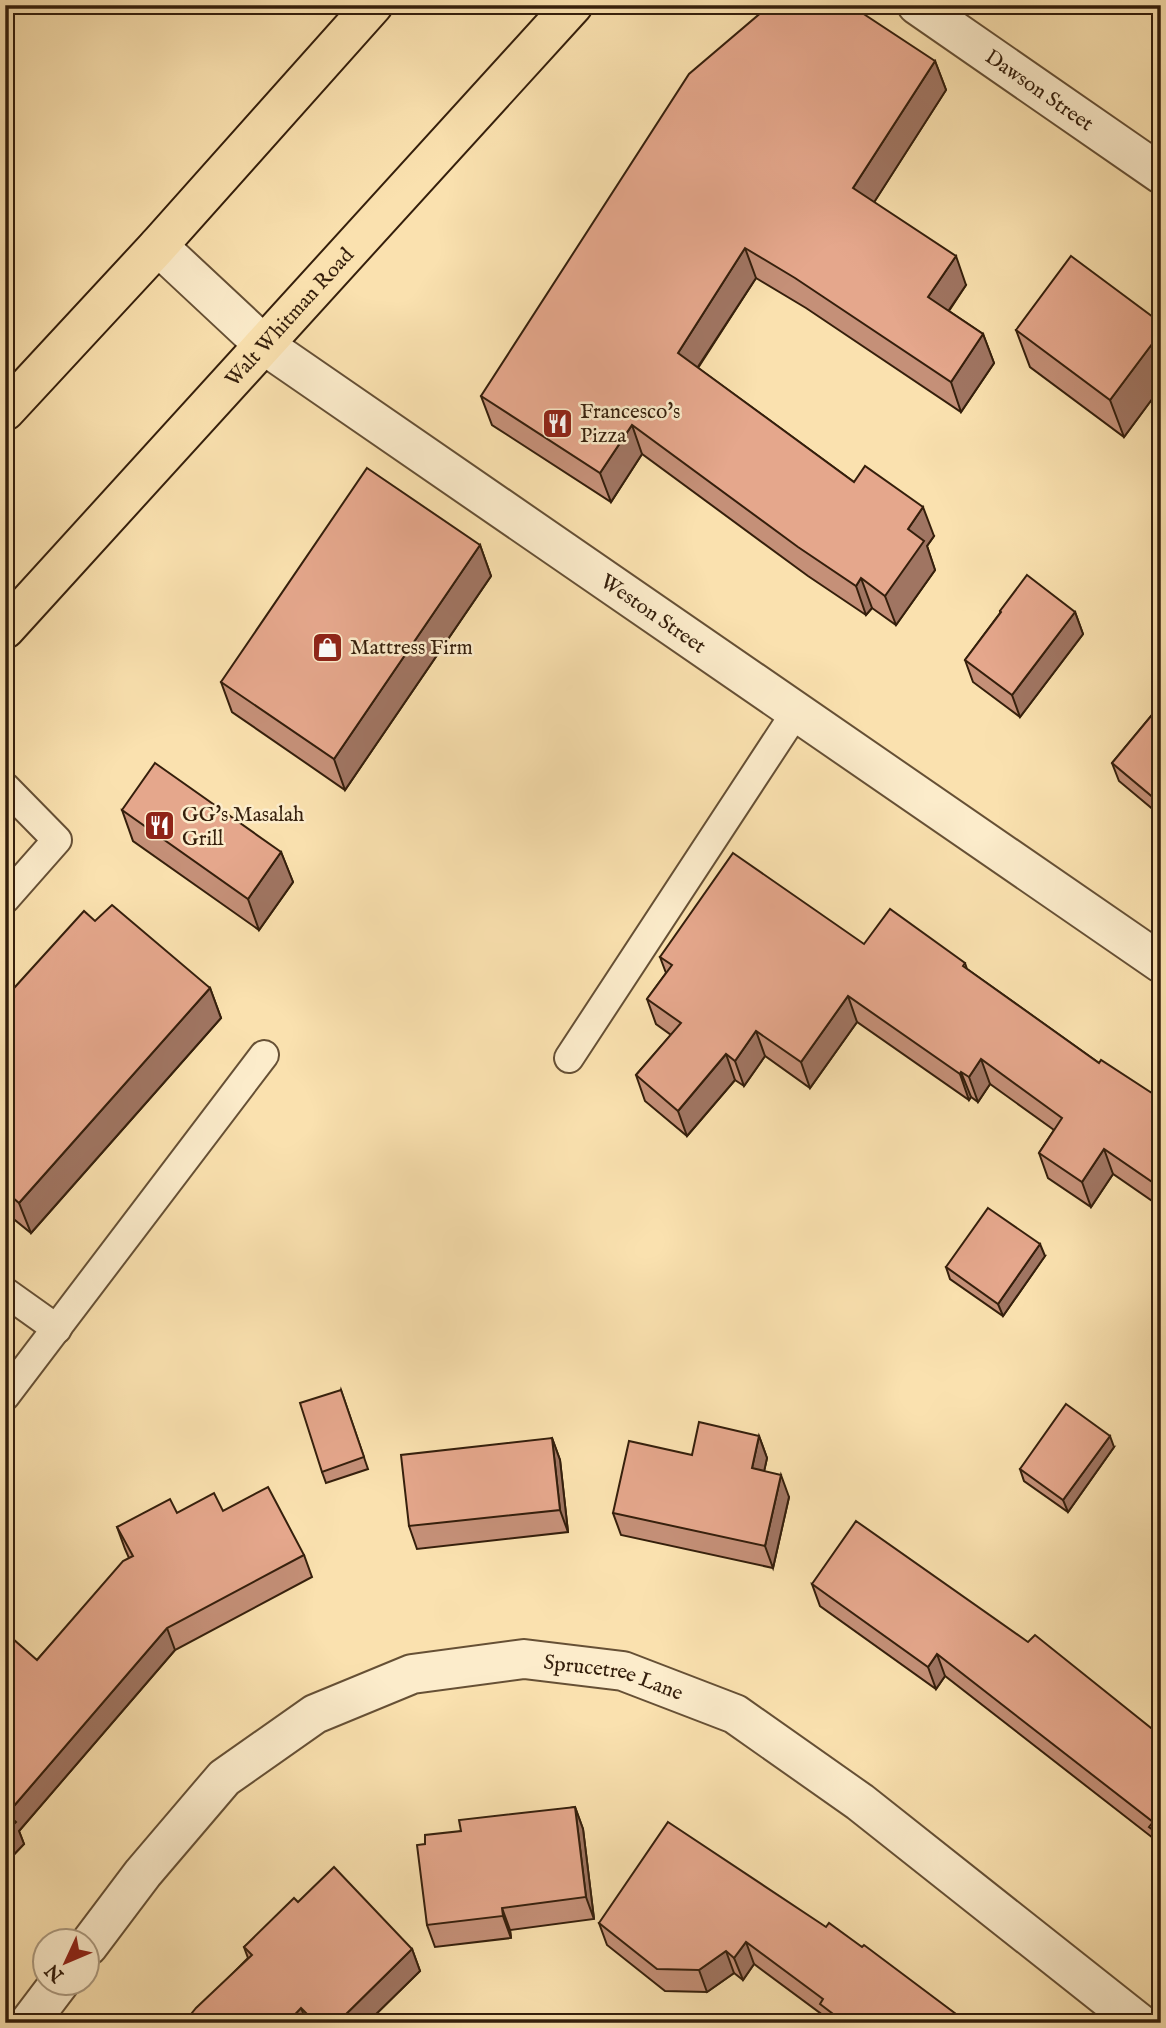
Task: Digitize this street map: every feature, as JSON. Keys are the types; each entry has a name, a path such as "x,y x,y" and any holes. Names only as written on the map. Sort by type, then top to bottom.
{"main road":[{"path":"5,411 158,246 373,5"},
{"name":"Walt Whitman Road","path":"5,629 573,5"}],"street":[{"name":"Dawson Street","path":"917,5 1161,174"},
{"name":"Weston Street","path":"158,246 264,345 1161,963"},
{"name":"Sprucetree Lane","path":"102,1927 143,1873 224,1778 315,1714 412,1674 524,1658 623,1671 735,1714 860,1802 1139,2023"},
{"path":"29,2023 50,1996"}],"lane":[{"path":"569,1058 796,712"},
{"path":"5,787 57,840 5,899"},
{"path":"5,1396 264,1055"},
{"path":"5,1292 57,1329"}],"building":[{"path":"770,5 850,5 935,61 853,188 956,256 928,297 983,334 951,382 795,278 745,248 678,353 854,482 865,466 923,507 908,529 924,541 885,596 861,578 856,586 798,547 632,425 600,473 481,396 689,74"},
{"path":"1071,256 1161,323 1161,332 1110,400 1016,330"},
{"path":"367,468 480,545 334,759 221,682"},
{"path":"1027,575 1075,612 1012,695 965,660"},
{"path":"1161,704 1161,804 1112,763"},
{"path":"155,763 281,852 248,899 122,810"},
{"path":"733,853 864,944 890,909 965,963 963,966 1099,1063 1101,1060 1161,1099 1161,1188 1104,1149 1082,1182 1039,1153 1062,1118 981,1059 969,1077 961,1072 960,1074 848,996 801,1062 756,1031 735,1061 726,1054 678,1111 636,1075 681,1023 647,999 672,965 660,957"},
{"path":"112,905 210,988 19,1203 5,1191 5,998 84,911 95,921"},
{"path":"988,1208 1040,1244 998,1304 946,1267"},
{"path":"341,1390 364,1457 322,1472 300,1403"},
{"path":"1066,1404 1110,1436 1063,1500 1020,1469"},
{"path":"699,1422 759,1436 752,1468 781,1475 765,1546 613,1513 629,1441 692,1455"},
{"path":"552,1438 560,1510 409,1526 401,1455"},
{"path":"268,1487 304,1555 167,1628 7,1814 16,1822 5,1833 5,1648 13,1639 37,1660 123,1561 133,1556 117,1527 170,1499 177,1513 214,1493 223,1511"},
{"path":"856,1521 1028,1642 1035,1635 1161,1736 1161,1836 1149,1827 1153,1822 937,1654 928,1667 812,1584"},
{"path":"575,1807 586,1897 502,1908 503,1916 427,1925 417,1845 425,1844 425,1835 461,1831 459,1820"},
{"path":"668,1822 826,1927 829,1923 862,1947 864,1945 968,2023 845,2023 820,2004 823,1999 746,1942 734,1958 726,1951 699,1970 657,1969 599,1923"},
{"path":"334,1867 412,1949 337,2023 316,2023 301,2008 287,2023 184,2023 196,2008 252,1955 244,1947 294,1898 298,1902"}],"place":[{"name":"Francesco's Pizza","path":"557,423"},
{"name":"Mattress Firm","path":"327,647"},
{"name":"GG's Masalah Grill","path":"159,826"}]}
